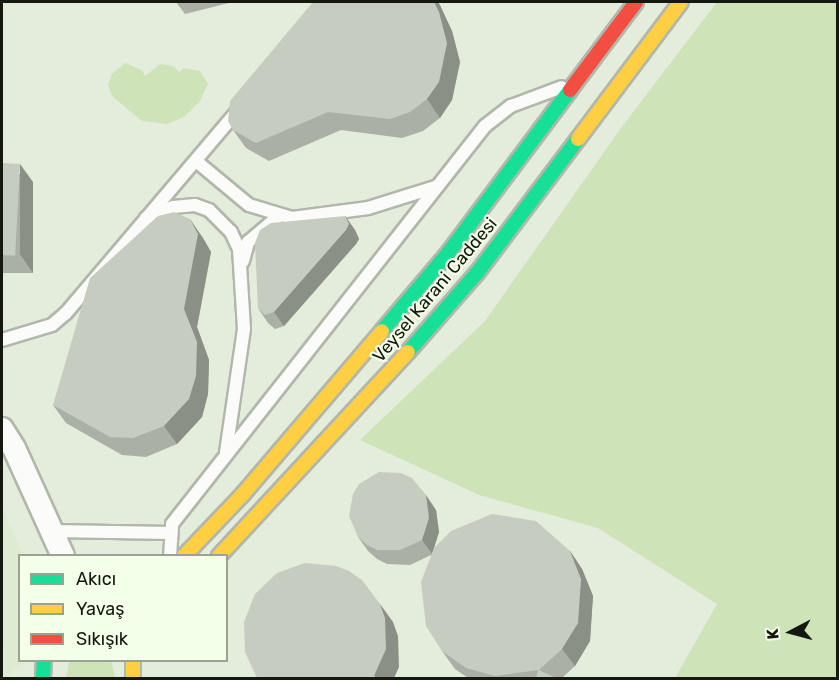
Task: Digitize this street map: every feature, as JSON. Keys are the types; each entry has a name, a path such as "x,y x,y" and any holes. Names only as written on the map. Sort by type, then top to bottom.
{"street":[{"name":"Veysel Karani Caddesi","path":"185,554 243,494 449,252 580,81 636,2"},
{"name":"Veysel Karani Caddesi","path":"220,554 336,433 477,273 681,2"},
{"path":"2,429 54,531 63,554"},
{"path":"133,662 134,677"},
{"path":"30,678 43,669"}],"lane":[{"path":"170,554 172,524 495,116 580,81"},
{"path":"2,340 52,326 196,161 244,102"},
{"path":"196,161 249,205 280,215 333,216 438,186"},
{"path":"145,218 173,207 195,205 209,210 231,232 239,249 244,329 226,456"},
{"path":"241,268 248,242 263,225 280,215"},
{"path":"54,531 171,534"}],"shaded area":[{"path":"717,2 837,2 837,678 675,678 717,604 598,528 479,495 360,440 485,321 621,128"},
{"path":"125,63 142,70 145,76 160,64 173,66 179,72 184,68 200,71 208,84 200,101 184,117 167,124 142,121 112,96 108,85 112,74"},
{"path":"2,506 23,554 18,554 18,662 26,662 4,678"},
{"path":"69,662 111,662 115,678 66,678"}],"building":[{"path":"313,2 434,2 447,43 439,82 427,99 410,112 390,119 328,112 256,143 233,130 228,121 230,101"},
{"path":"2,163 20,164 15,256 2,255"},
{"path":"174,212 190,219 198,234 184,309 197,342 196,376 189,399 164,426 133,438 110,437 53,405 90,278 158,216"},
{"path":"345,216 349,224 346,230 274,312 265,315 258,308 255,243 260,230 271,223"},
{"path":"379,472 401,473 412,478 426,495 429,518 422,540 400,550 377,550 367,545 358,537 349,516 353,494 359,484"},
{"path":"492,514 536,521 570,551 581,579 578,623 562,649 539,670 556,678 536,678 538,670 495,676 466,668 442,651 426,626 421,582 434,548 451,531"},
{"path":"305,563 336,566 349,571 362,580 380,604 385,618 386,649 372,678 257,678 245,652 244,622 255,594 277,573"}],"traffic: fast":[{"path":"382,331 449,252 570,90"},
{"path":"408,352 477,273 578,139"},
{"path":"43,678 44,662"}],"traffic: slow":[{"path":"578,139 681,2"},
{"path":"186,554 243,494 382,331"},
{"path":"221,554 408,352"},
{"path":"133,662 133,678"}],"traffic: jam":[{"path":"570,90 636,2"}]}
